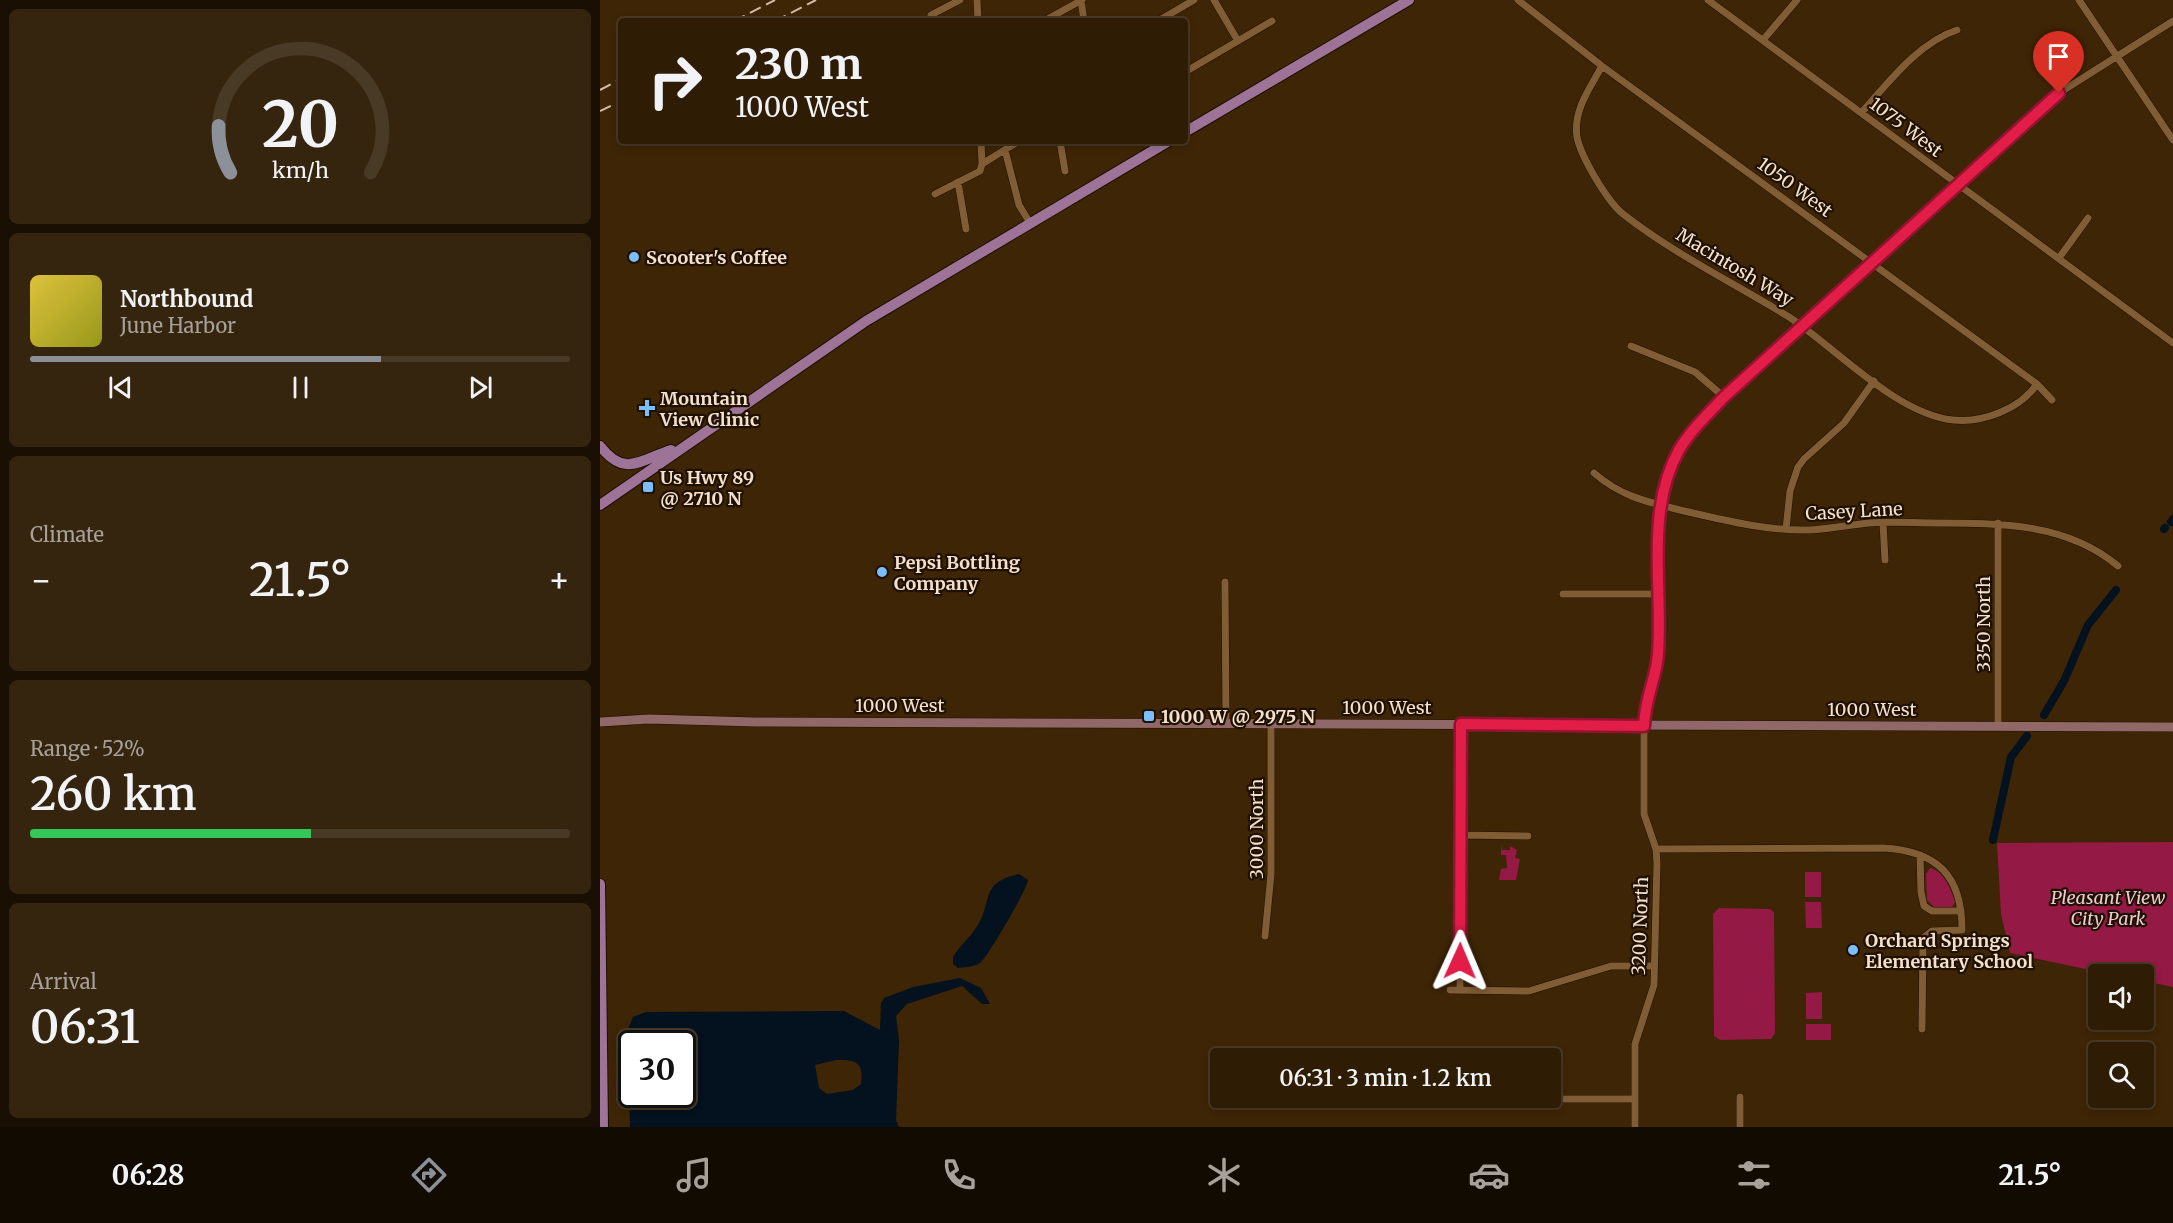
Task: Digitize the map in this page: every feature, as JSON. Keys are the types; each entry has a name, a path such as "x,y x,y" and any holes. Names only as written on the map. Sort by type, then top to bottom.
{"main road":[{"path":"1188,130 1409,0"},
{"path":"600,505 866,321 1162,144"},
{"path":"600,446 615,462 629,465 683,446"},
{"path":"600,884 603,1127"}],"street":[{"path":"931,15 960,0"},
{"path":"978,0 978,18"},
{"path":"1049,18 1081,0 1084,18"},
{"path":"1163,18 1194,0"},
{"path":"1214,0 1238,41"},
{"name":"1050 West","path":"1518,0 1602,66 2037,384 2052,400"},
{"name":"1075 West","path":"1708,0 2173,343"},
{"path":"1763,40 1797,0"},
{"path":"2079,0 2173,140"},
{"path":"1188,70 1272,21"},
{"name":"3200 North","path":"1635,1127 1635,1044 1650,1001 1654,966 1656,849 1644,814 1644,706 1658,653 1660,504 1679,450 1694,428 1724,397 2059,93 2173,21"},
{"path":"1862,112 1902,69 1943,34 1957,30"},
{"name":"Macintosh Way","path":"1602,66 1579,107 1576,122 1577,139 1599,185 1623,214 1679,252 1803,327 1901,401 1923,412 1953,420 1986,417 2013,406 2030,394 2037,384"},
{"path":"935,194 980,171 981,144"},
{"path":"982,164 1014,144"},
{"path":"1060,144 1065,171"},
{"path":"1005,150 1019,205 1030,223"},
{"path":"958,182 966,229"},
{"path":"2059,258 2088,218"},
{"path":"1631,346 1695,372 1724,397"},
{"path":"1786,529 1790,491 1798,467 1844,423 1874,381"},
{"name":"Casey Lane","path":"1594,473 1619,492 1727,521 1810,530 1883,523 1998,523 2053,532 2077,540 2102,552 2118,566"},
{"path":"1883,523 1885,560"},
{"name":"3350 North","path":"1998,523 1998,726"},
{"path":"1225,582 1226,722"},
{"path":"1563,594 1658,594"},
{"name":"1000 West","path":"600,722 650,719 755,722 2173,727"},
{"name":"3000 North","path":"1265,936 1271,874 1271,723"},
{"path":"1460,990 1461,724"},
{"path":"1461,835 1528,836"},
{"path":"1656,849 1904,849 1940,867 1950,877 1958,891 1962,930 1932,931 1923,938 1922,1029"},
{"path":"1920,855 1921,892 1924,906 1932,911 1961,911"},
{"path":"1450,990 1529,991 1611,966 1654,966"},
{"path":"1740,1097 1740,1127"},
{"path":"1561,1099 1635,1099"}],"green space":[{"name":"Pleasant View City Park","path":"2173,842 2173,987 2154,983 2154,964 2088,964 2088,970 2010,953 2001,914 1997,843"},
{"path":"1501,845 1502,850 1510,850 1510,846 1517,850 1515,858 1520,859 1516,880 1499,880 1501,869 1507,868 1506,855 1501,855"},
{"path":"1930,868 1946,881 1955,902 1952,907 1934,907 1927,900 1926,874"},
{"path":"1805,872 1821,872 1821,897 1805,897"},
{"path":"1805,902 1821,902 1822,928 1806,928"},
{"path":"1719,908 1770,909 1774,912 1775,1033 1771,1039 1720,1040 1714,1036 1713,914"},
{"path":"1822,992 1822,1019 1806,1019 1806,993"},
{"path":"1806,1024 1831,1024 1831,1040 1806,1040"}],"water":[{"path":"1019,874 1028,880 1026,886 991,948 979,964 958,968 953,964 953,957 976,928 992,888 1006,878"},
{"path":"960,978 981,988 990,1004 982,1004 962,986 907,1004 896,1016 899,1040 896,1120 899,1127 630,1127 630,1108 696,1108 696,1030 628,1030 633,1017 646,1012 844,1011 880,1030 881,1003 884,998 913,987","holes":["836,1060 857,1063 859,1066 862,1076 861,1084 853,1090 827,1094 819,1088 815,1065"]}],"waterway":[{"path":"2044,715 2064,681 2088,625 2116,590"},
{"path":"1993,840 2011,757 2027,736"}],"railway":[{"path":"740,18 775,0"},
{"path":"781,18 816,0"},
{"path":"600,90 618,81"},
{"path":"600,111 618,102"}],"place":[{"name":"Scooter's Coffee","path":"634,257"},
{"name":"Mountain View Clinic","path":"647,408"},
{"name":"Us Hwy 89 @ 2710 N","path":"648,487"},
{"name":"Pepsi Bottling Company","path":"882,572"},
{"name":"1000 W @ 2975 N","path":"1149,716"},
{"name":"Orchard Springs Elementary School","path":"1853,950"}],"route":[{"path":"1460,961 1461,724 1644,726 1644,706 1657,664 1658,653 1660,504 1679,450 1694,428 1724,397 2059,93"}]}
